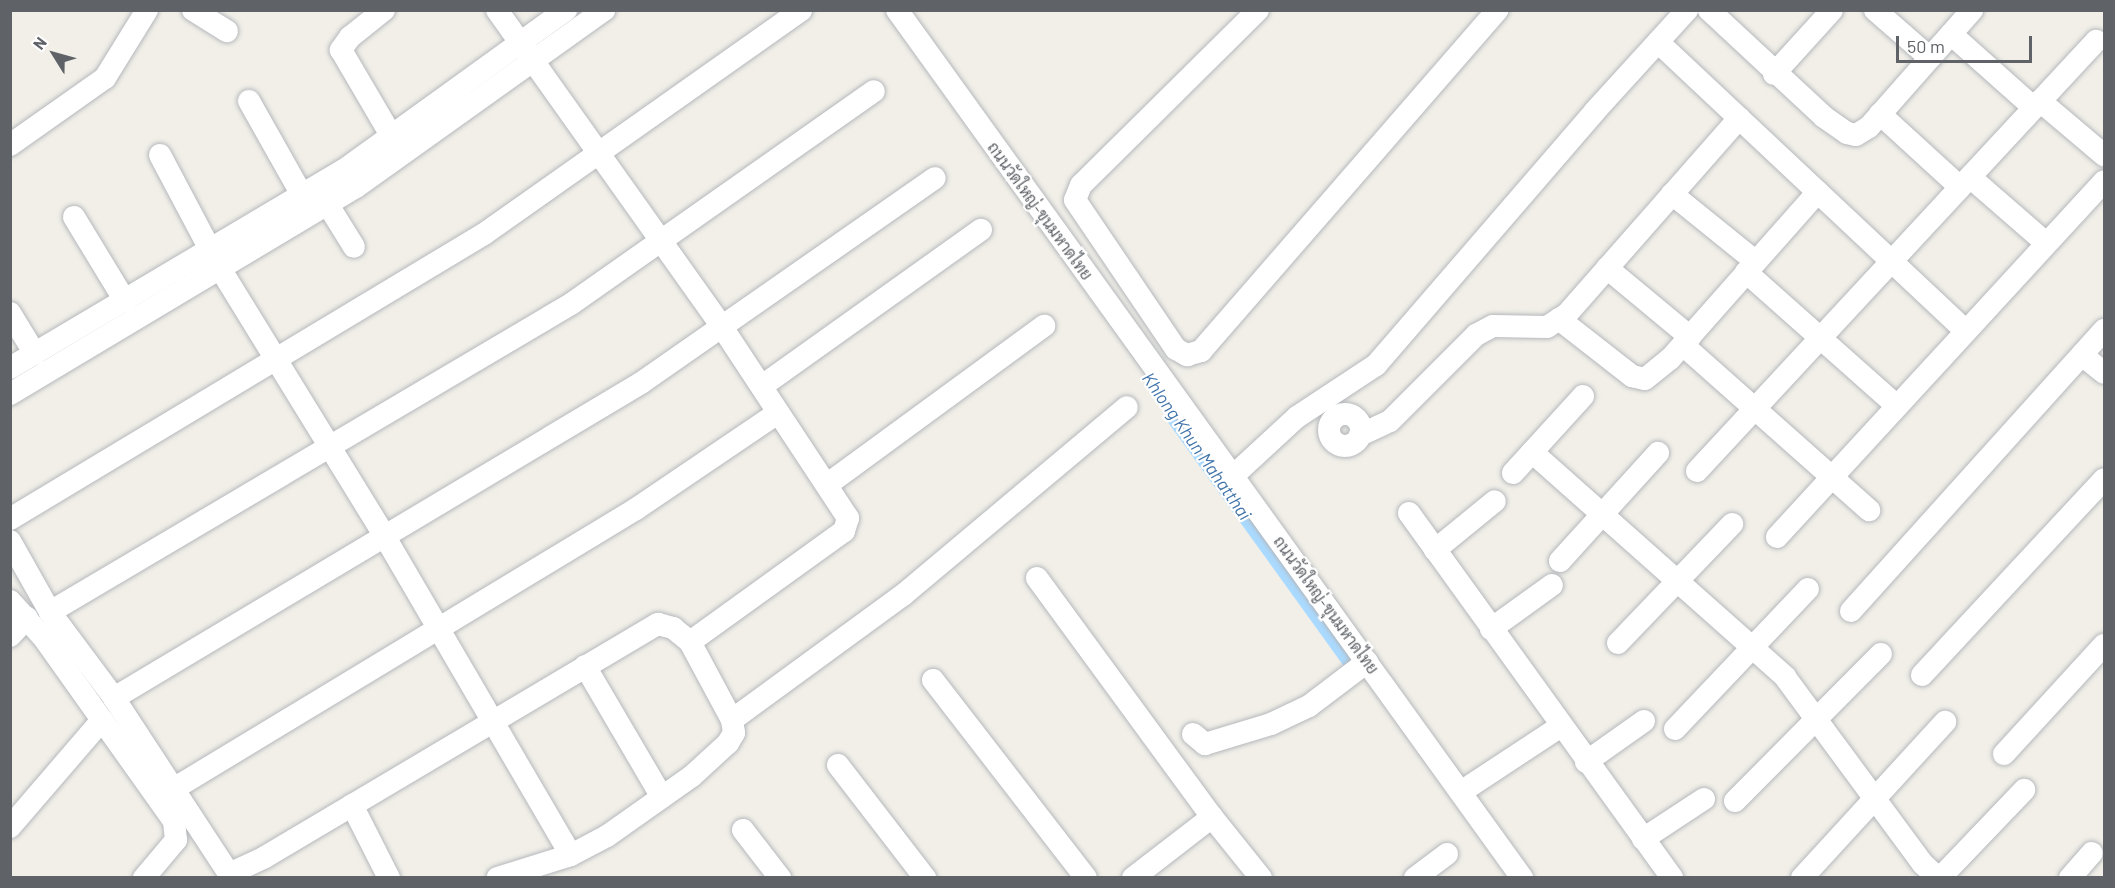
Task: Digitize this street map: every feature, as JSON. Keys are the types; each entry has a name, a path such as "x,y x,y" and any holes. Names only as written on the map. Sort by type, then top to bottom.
{"street":[{"path":"10,145 105,78 147,10"},
{"path":"194,10 227,31"},
{"path":"384,10 350,37 341,50 392,137"},
{"path":"497,10 722,327 846,512 846,528 690,642"},
{"path":"10,394 90,334 125,301 217,261 302,195 392,137 566,10"},
{"path":"10,368 35,354 90,334 217,261 328,205 534,64 604,10"},
{"path":"10,519 484,234 801,10"},
{"name":"ถนนวัดใหญ่-ขุนมหาดไทย","path":"897,10 1233,476 1363,666 1461,792 1522,878"},
{"path":"1258,10 1081,185 1075,200 1079,211 1176,349 1187,355 1202,351 1497,10"},
{"path":"1233,476 1313,405 1356,382 1376,365 1687,10"},
{"path":"1709,10 1774,74 1847,133 1856,135 1880,114 1972,10"},
{"path":"1774,74 1832,10"},
{"path":"1875,10 1930,58"},
{"path":"1952,34 2037,104 2104,155"},
{"path":"1697,471 2096,41"},
{"path":"1658,42 1966,331"},
{"path":"50,612 331,448 571,304 874,91"},
{"path":"249,101 302,195"},
{"path":"1880,114 2046,243"},
{"path":"1313,405 1332,420 1328,430 1337,444 1348,446 1360,435 1390,421 1476,335 1493,326 1547,327 1559,319 1739,118"},
{"path":"160,155 217,261 385,537 571,855"},
{"path":"114,698 641,383 934,178"},
{"path":"1777,537 2104,182"},
{"path":"1559,319 1638,379 1645,379 1687,341 1750,266 1818,192"},
{"path":"1672,194 1750,266 1819,339 1896,406"},
{"path":"328,205 354,247"},
{"path":"74,218 125,301"},
{"path":"762,386 981,230"},
{"path":"1607,268 1687,341 1830,479 1869,510"},
{"path":"10,313 35,354"},
{"path":"828,484 1044,326"},
{"path":"1851,611 2104,330"},
{"path":"2082,355 2104,373"},
{"path":"1514,473 1583,396"},
{"path":"732,720 903,595 1127,407"},
{"path":"175,788 636,509 778,413"},
{"path":"1532,452 1604,513 1785,677 1817,716 1923,864 1939,878 2024,790"},
{"path":"1560,561 1658,453"},
{"path":"1922,675 2104,478"},
{"path":"1435,550 1495,501"},
{"path":"1409,513 1586,762 1672,878"},
{"path":"1618,643 1732,524"},
{"path":"10,541 50,612 114,698 175,788 229,874 268,867 352,805 491,720 658,624 673,628 690,642 732,720 734,733 728,743 662,797 571,855 497,878"},
{"path":"1037,578 1212,817 1261,878"},
{"path":"1491,629 1552,585"},
{"path":"1675,729 1808,589"},
{"path":"10,602 27,618 168,810 177,834 170,848 144,878"},
{"path":"10,636 27,618"},
{"path":"2004,754 2104,645"},
{"path":"1735,801 1881,654"},
{"path":"585,666 662,797"},
{"path":"1193,734 1205,744 1215,743 1280,720 1336,687 1363,666"},
{"path":"933,680 1086,878"},
{"path":"10,827 102,720"},
{"path":"1586,762 1644,720"},
{"path":"1802,878 1945,722"},
{"path":"1461,792 1561,726"},
{"path":"838,765 925,878"},
{"path":"1643,839 1704,799"},
{"path":"352,805 389,878"},
{"path":"1133,878 1212,817"},
{"path":"743,830 780,878"},
{"path":"2070,878 2092,853"},
{"path":"1415,878 1447,854"}],"waterway":[{"name":"Khlong Khun Mahatthai","path":"1175,415 1356,666"}]}
